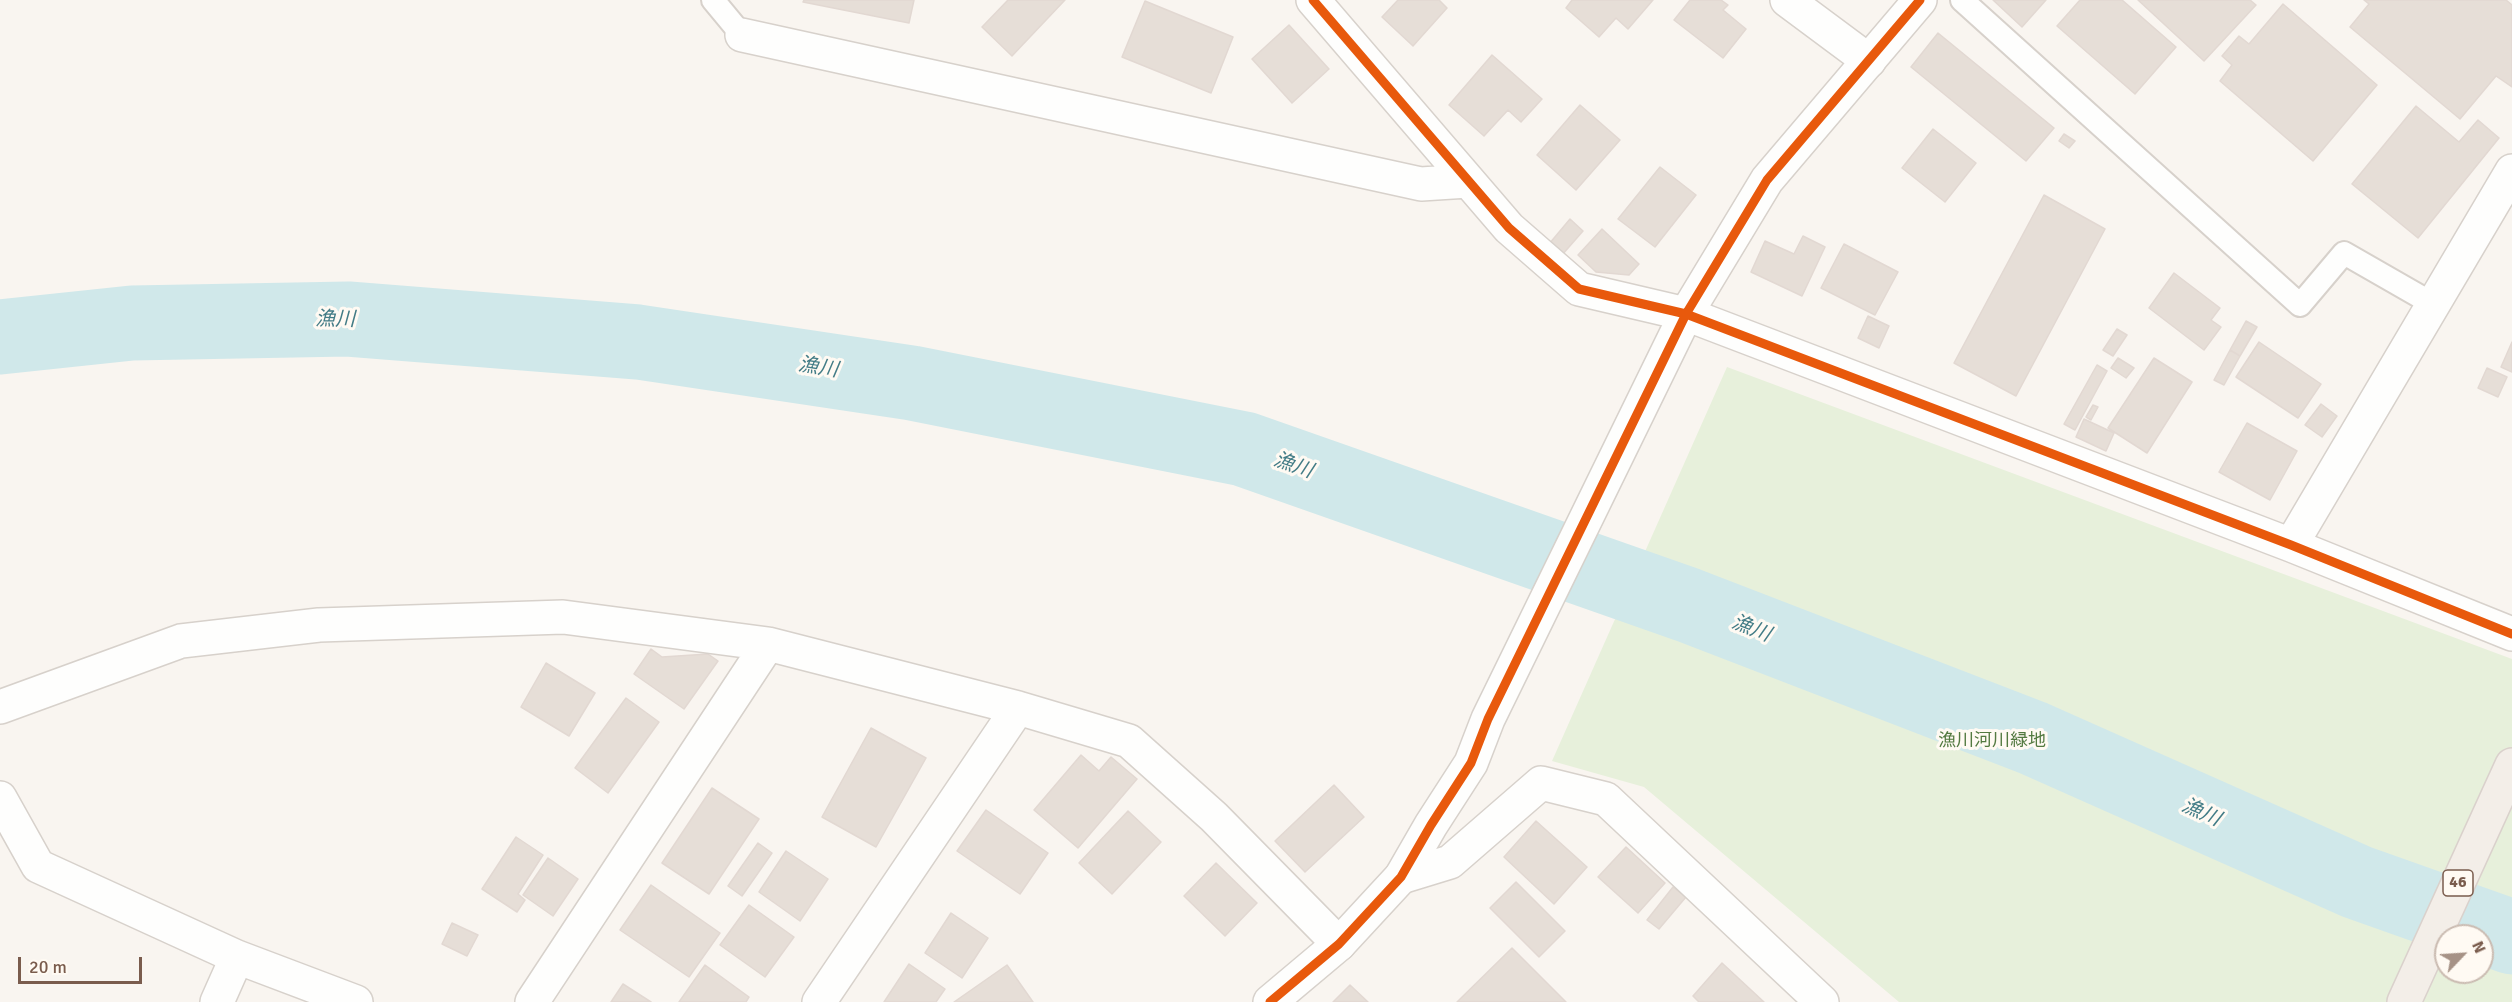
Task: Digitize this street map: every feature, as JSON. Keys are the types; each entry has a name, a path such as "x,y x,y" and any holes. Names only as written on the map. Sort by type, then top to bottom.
{"main road":[{"name":"46","path":"2404,1002 2512,765"}],"street":[{"path":"1787,0 1869,61"},
{"path":"1270,1002 1339,944 1401,877 1471,763 1488,719 1686,314 1767,180 1920,0"},
{"path":"1322,3 1509,228 1579,289 1686,314 2291,545 2512,634"},
{"path":"742,34 1421,184 1468,181"},
{"path":"2291,545 2512,171"},
{"path":"0,707 181,641 319,625 563,617 768,644 1018,708 1129,741 1214,817 1339,944"},
{"path":"532,1002 768,644"},
{"path":"819,1002 1018,708"},
{"path":"1401,877 1450,862 1541,783 1606,800 1817,1000"},
{"path":"0,798 38,866 237,957 356,1002"},
{"path":"218,1002 237,957"}],"lane":[{"path":"713,0 742,34"},
{"path":"1962,0 2300,304 2344,254 2433,304"}],"green space":[{"name":"漁川河川緑地","path":"1727,367 2512,659 2512,1002 1899,1002 1644,787 1552,761"}],"building":[{"path":"804,0 914,0 909,23 803,2"},
{"path":"1008,0 1065,0 1012,56 982,27"},
{"path":"1398,0 1439,0 1447,8 1413,46 1382,17"},
{"path":"1572,0 1653,0 1628,29 1616,18 1599,37 1566,8"},
{"path":"1690,0 1721,0 1728,5 1723,10 1746,29 1723,58 1674,20"},
{"path":"1993,0 2046,0 2022,27"},
{"path":"2080,0 2122,0 2176,47 2135,94 2057,26"},
{"path":"2138,0 2250,0 2256,5 2204,61"},
{"path":"2364,0 2506,0 2512,5 2512,87 2496,76 2460,119 2350,27 2369,4"},
{"path":"1145,1 1233,37 1211,93 1122,57"},
{"path":"2283,4 2377,85 2313,161 2220,81 2232,65 2222,56 2239,36 2249,44"},
{"path":"1289,25 1329,69 1292,103 1252,59"},
{"path":"1938,33 2054,128 2026,161 1911,67"},
{"path":"1492,55 1542,99 1521,122 1508,110 1484,136 1449,105"},
{"path":"1580,105 1620,140 1576,190 1537,155"},
{"path":"2416,106 2459,142 2478,120 2499,138 2418,238 2352,184"},
{"path":"1933,129 1976,163 1945,202 1902,168"},
{"path":"2064,134 2075,141 2069,148 2059,141"},
{"path":"1660,167 1696,195 1655,247 1618,219"},
{"path":"2044,195 2105,229 2016,396 1954,363"},
{"path":"1570,219 1583,231 1562,255 1549,244"},
{"path":"1602,229 1639,264 1629,275 1596,272 1578,255"},
{"path":"1803,236 1825,247 1802,296 1751,272 1765,241 1794,254"},
{"path":"1844,244 1898,272 1875,315 1821,288"},
{"path":"2174,273 2220,308 2211,320 2221,327 2204,350 2149,308"},
{"path":"1868,316 1889,326 1879,348 1858,338"},
{"path":"2246,321 2257,327 2240,356 2230,350"},
{"path":"2117,329 2127,335 2113,356 2103,350"},
{"path":"2259,342 2321,384 2298,418 2236,377"},
{"path":"2512,342 2512,372 2501,367"},
{"path":"2230,350 2240,356 2224,385 2214,380"},
{"path":"2118,358 2134,368 2126,378 2111,368"},
{"path":"2154,358 2192,382 2147,453 2108,428"},
{"path":"2097,365 2107,371 2075,430 2064,424"},
{"path":"2487,368 2507,377 2498,397 2478,388"},
{"path":"2321,404 2337,416 2322,437 2305,425"},
{"path":"2093,405 2098,407 2091,420 2086,417"},
{"path":"2084,419 2114,433 2106,451 2076,437"},
{"path":"2247,423 2297,451 2270,500 2219,472"},
{"path":"651,649 662,657 708,654 718,661 684,709 634,674"},
{"path":"546,663 595,693 569,736 521,707"},
{"path":"626,698 659,722 608,793 575,768"},
{"path":"871,728 926,758 876,847 822,817"},
{"path":"1081,755 1099,771 1111,757 1137,779 1078,848 1034,810"},
{"path":"1334,785 1364,817 1305,872 1275,841"},
{"path":"712,788 759,819 709,894 662,863"},
{"path":"986,810 1048,853 1020,894 957,851"},
{"path":"1128,811 1161,842 1112,894 1079,863"},
{"path":"1536,821 1587,867 1554,904 1504,857"},
{"path":"516,837 543,855 518,894 525,900 517,912 482,889"},
{"path":"758,843 772,853 742,896 728,886"},
{"path":"1626,847 1665,883 1638,913 1598,877"},
{"path":"786,851 828,879 800,921 759,892"},
{"path":"548,858 578,879 553,916 523,895"},
{"path":"1216,863 1257,903 1225,936 1184,896"},
{"path":"1516,882 1565,931 1539,957 1490,908"},
{"path":"651,885 720,933 689,977 620,930"},
{"path":"1673,887 1686,897 1659,929 1647,920"},
{"path":"749,905 794,937 765,977 720,945"},
{"path":"951,913 988,938 962,978 925,953"},
{"path":"452,923 478,935 467,956 442,944"},
{"path":"1512,948 1566,1002 1457,1002"},
{"path":"1722,963 1764,1002 1699,1002 1693,996"},
{"path":"909,964 945,989 936,1002 884,1002"},
{"path":"705,965 749,997 746,1002 679,1002"},
{"path":"1007,965 1033,1002 954,1002"},
{"path":"623,984 651,1002 611,1002"},
{"path":"1350,985 1368,1002 1333,1002"}],"waterway":[{"name":"漁川","path":"0,337 132,323 348,319 638,342 912,383 1244,449 1688,605 2033,738 2357,882 2512,937"}],"cycle path":[{"path":"1313,0 1509,228 1579,289 1686,314 2291,545 2512,634"},
{"path":"1270,1002 1339,944 1401,877 1471,763 1488,719 1686,314 1767,180 1920,0"}]}
